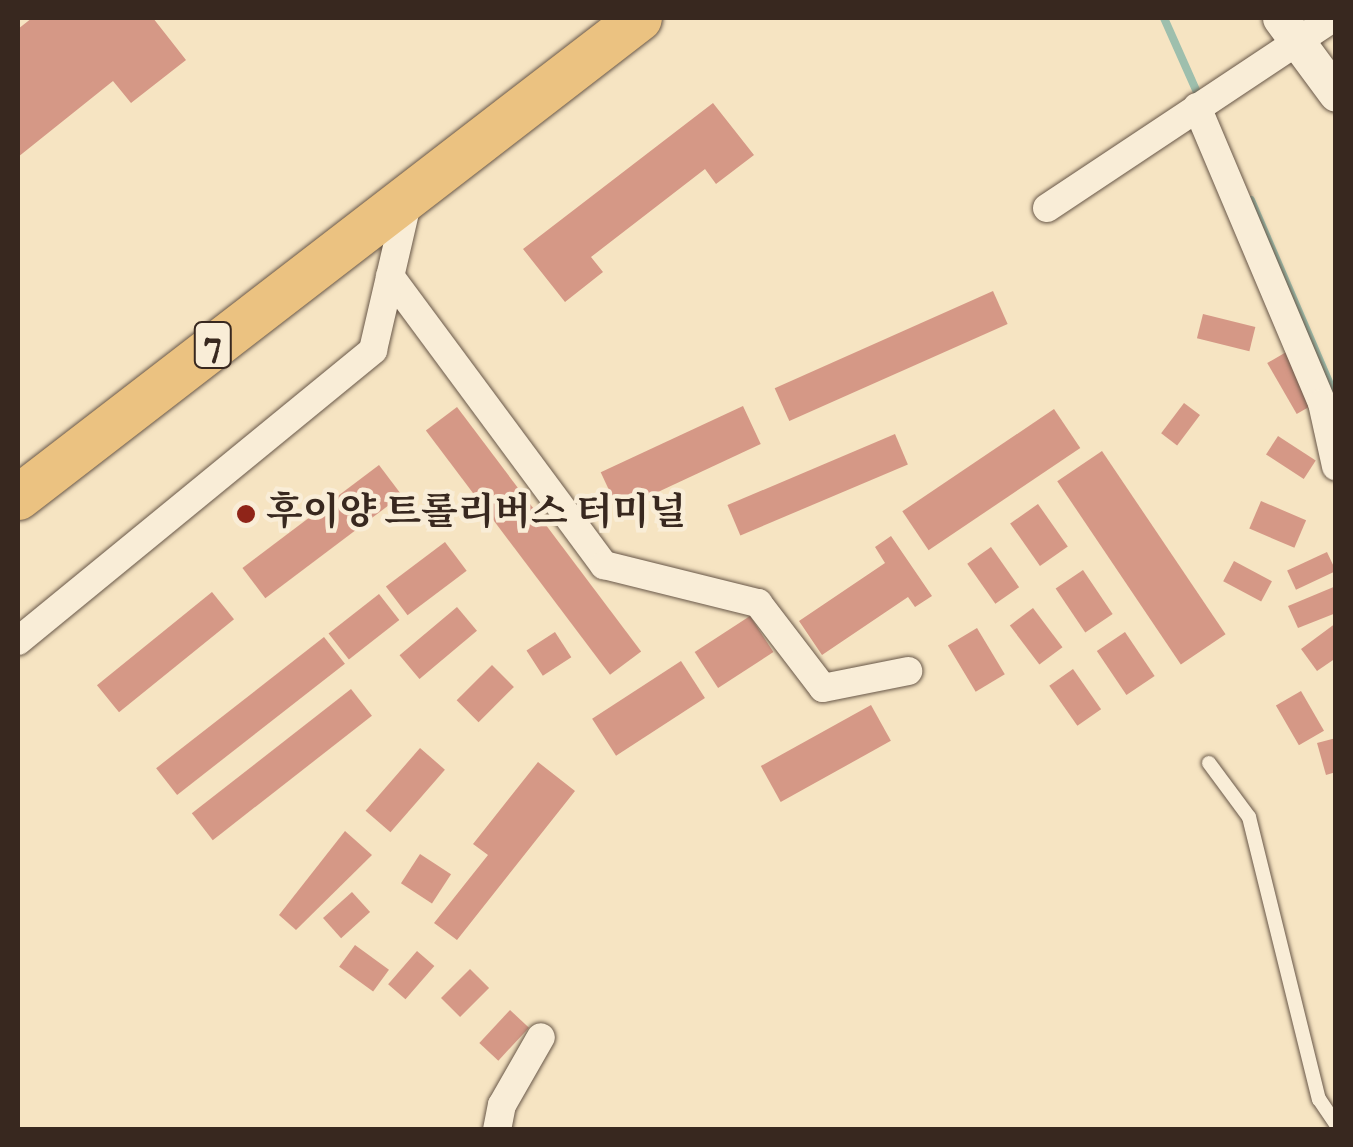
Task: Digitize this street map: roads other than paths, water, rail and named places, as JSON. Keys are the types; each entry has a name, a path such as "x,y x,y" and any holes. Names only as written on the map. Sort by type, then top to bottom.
{"highway":[{"name":"7","path":"18,497 639,18"}],"street":[{"path":"1047,208 1197,106 1289,29 1332,18"},
{"path":"1289,29 1336,94"},
{"path":"1197,106 1322,403 1336,466"},
{"path":"18,641 373,350 409,194"},
{"path":"390,276 604,565 758,603 823,688 908,671"},
{"path":"497,1130 541,1037"}],"lane":[{"path":"1209,763 1250,817 1319,1099 1336,1124"}],"waterway":[{"path":"1164,18 1200,99"},
{"path":"1251,200 1336,398"}],"place":[{"name":"후이양 트롤리버스 터미널","path":"246,514"}]}
